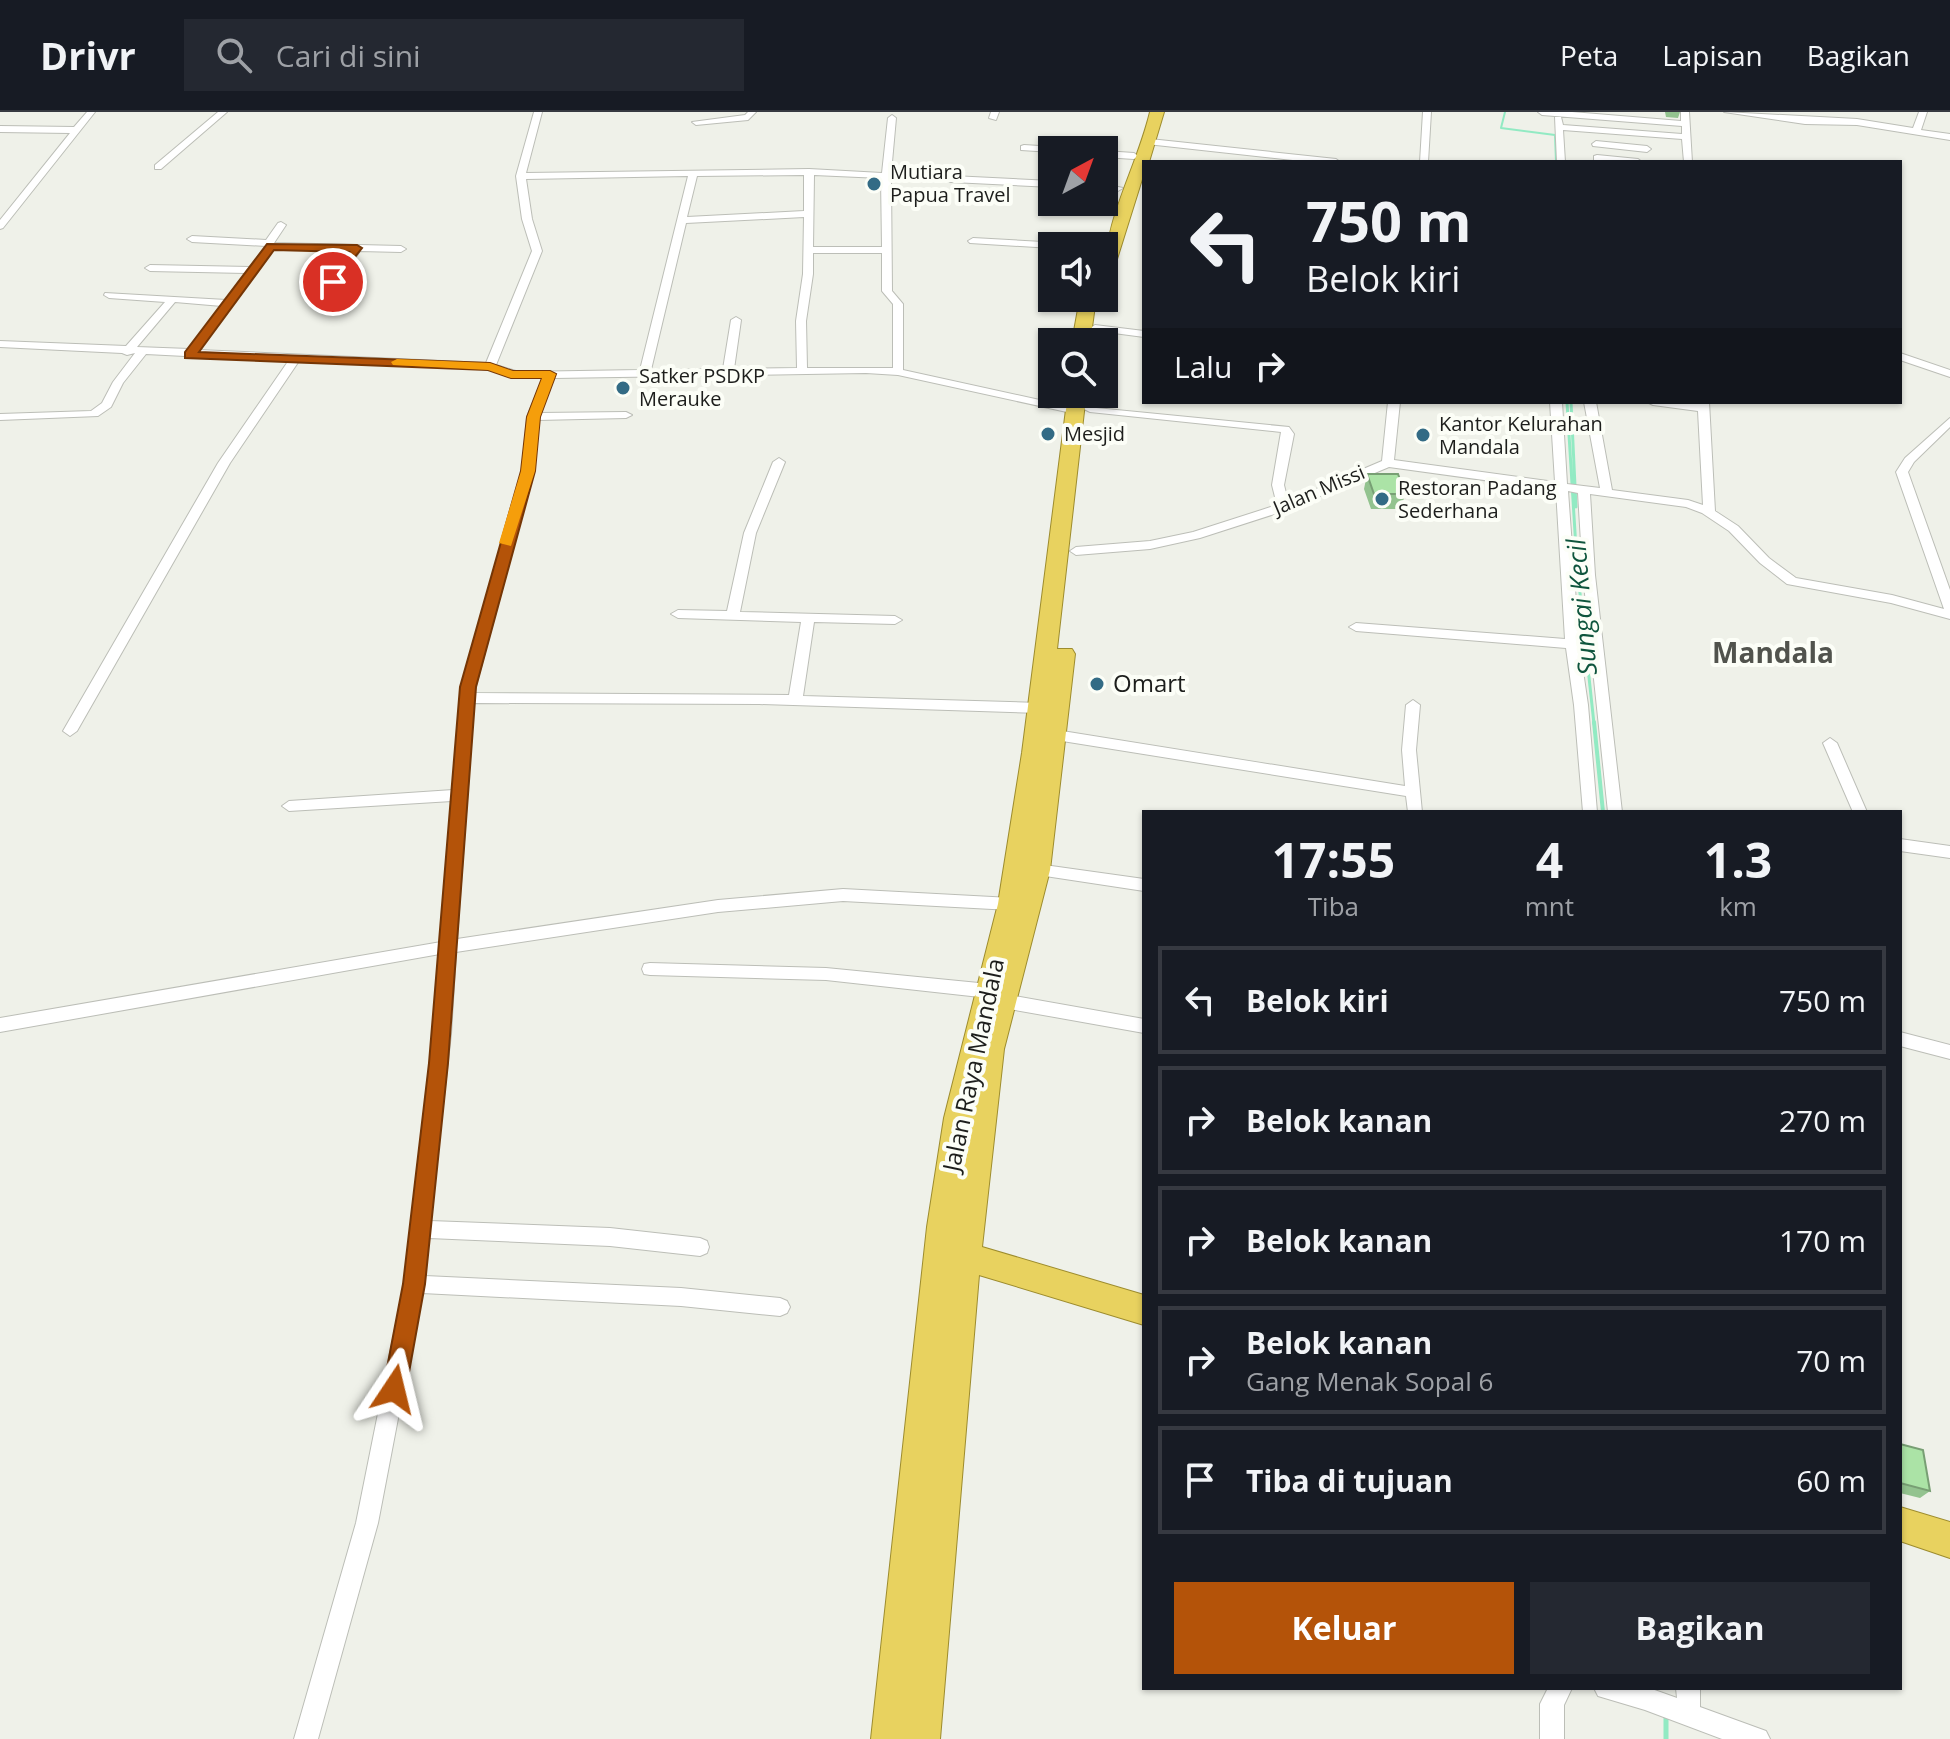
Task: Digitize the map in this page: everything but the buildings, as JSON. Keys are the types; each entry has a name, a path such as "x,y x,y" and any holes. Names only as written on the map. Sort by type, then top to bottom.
{"highway":[{"path":"1118,178 1134,156 1147,112"},
{"path":"1142,160 1157,112"},
{"path":"1112,232 1142,161"},
{"name":"Jalan Raya Mandala","path":"996,996 1011,904 1047,748 1040,708 1083,408"},
{"name":"Jalan Raya Mandala","path":"921,1739 953,1256 958,1118 1037,870 1047,748 1076,551 1084,408"},
{"path":"953,1256 1142,1309"},
{"name":"Jalan Raya Mandala","path":"890,1739 953,1256"},
{"path":"1902,1525 1949,1547"}],"street":[{"path":"0,226 91,112"},
{"path":"158,167 223,112"},
{"path":"490,366 537,251 527,219 521,176 538,112"},
{"path":"696,122 748,117 752,112"},
{"path":"1424,160 1427,112"},
{"path":"1542,112 1685,124"},
{"path":"1685,112 1688,160"},
{"path":"1728,112 1794,120 1857,122 1950,137"},
{"path":"1916,131 1923,112"},
{"path":"1557,113 1561,160"},
{"path":"892,118 886,175 887,291 898,304 898,372"},
{"path":"1559,127 1686,137"},
{"path":"0,129 77,130"},
{"path":"1594,130 1597,160"},
{"path":"1646,134 1647,160"},
{"path":"1150,142 1317,160"},
{"path":"1596,144 1647,149"},
{"path":"1024,148 1038,149"},
{"path":"1118,155 1134,156"},
{"path":"521,176 809,172 1038,183"},
{"path":"802,370 801,321 808,250 806,214 809,172"},
{"path":"645,372 693,174"},
{"path":"683,220 806,214"},
{"path":"190,355 254,270 281,225"},
{"path":"192,239 401,249"},
{"path":"973,241 1038,245"},
{"path":"333,282 357,248"},
{"path":"808,250 887,250"},
{"path":"150,268 254,270"},
{"path":"109,295 230,303"},
{"path":"127,352 172,300"},
{"path":"728,371 736,320"},
{"path":"1118,335 1142,334"},
{"path":"0,344 141,353 490,366 511,374 802,370 898,372 1038,395"},
{"path":"0,417 94,414 107,405 118,382 141,353"},
{"path":"1902,357 1950,374"},
{"path":"70,731 224,463 295,359"},
{"path":"306,1739 367,1523 414,1284 442,1034 446,947 467,698 473,659 528,471 533,417 550,374"},
{"path":"1388,463 1394,404"},
{"path":"1556,404 1589,575 1615,810"},
{"path":"1590,404 1606,491"},
{"path":"1704,405 1709,510"},
{"path":"1118,407 1285,429 1288,434 1278,485 1283,507"},
{"path":"533,417 626,415"},
{"path":"1950,421 1909,460 1902,472 1950,608"},
{"path":"733,616 750,533 779,462"},
{"name":"Jalan Missi","path":"1076,551 1183,539 1283,507 1388,463 1667,499 1709,510 1724,519 1768,563 1792,581 1892,599 1950,615"},
{"path":"1572,486 1572,644 1581,705 1590,810"},
{"path":"678,614 895,620"},
{"path":"795,700 808,617"},
{"path":"1356,627 1572,644"},
{"path":"467,698 795,700 1040,708"},
{"path":"1413,705 1409,750 1415,810"},
{"path":"1830,743 1859,810"},
{"path":"1047,748 1413,792"},
{"path":"289,806 460,795"},
{"path":"1902,845 1950,852"},
{"path":"1037,870 1142,885"},
{"path":"0,1025 446,947 718,906 843,895 1011,904"},
{"path":"650,969 826,974 996,996 1142,1026"},
{"path":"1902,1040 1950,1052"},
{"path":"421,1229 610,1237 700,1247"},
{"path":"414,1284 681,1297 780,1307"},
{"path":"1552,1739 1552,1704 1559,1690"},
{"path":"1614,1690 1652,1700 1686,1703 1725,1730 1758,1739"}],"waterway":[{"name":"Sungai Kecil","path":"1505,112 1501,128 1555,135 1556,160"},
{"name":"Sungai Kecil","path":"1567,404 1577,565 1594,724"},
{"name":"Sungai Kecil","path":"1571,404 1576,507"},
{"name":"Sungai Kecil","path":"1594,722 1603,810"},
{"name":"Sungai Kecil","path":"1666,1714 1666,1739"}],"slow traffic":[{"path":"397,362 490,366 511,374 550,374 533,417 528,444 528,471 506,543"}],"place":[{"name":"Mutiara Papua Travel","path":"874,184"},
{"name":"Satker PSDKP Merauke","path":"623,388"},
{"name":"Mesjid","path":"1048,434"},
{"name":"Kantor Kelurahan Mandala","path":"1423,435"},
{"name":"Restoran Padang Sederhana","path":"1382,499"},
{"name":"Omart","path":"1097,684"}],"district":[{"name":"Mandala","path":"1773,653"}],"route":[{"path":"333,282 357,248 271,246 190,355 490,366 511,374 550,374 533,417 528,444 528,471 473,659 468,687 439,1063 414,1284 394,1389"}]}
